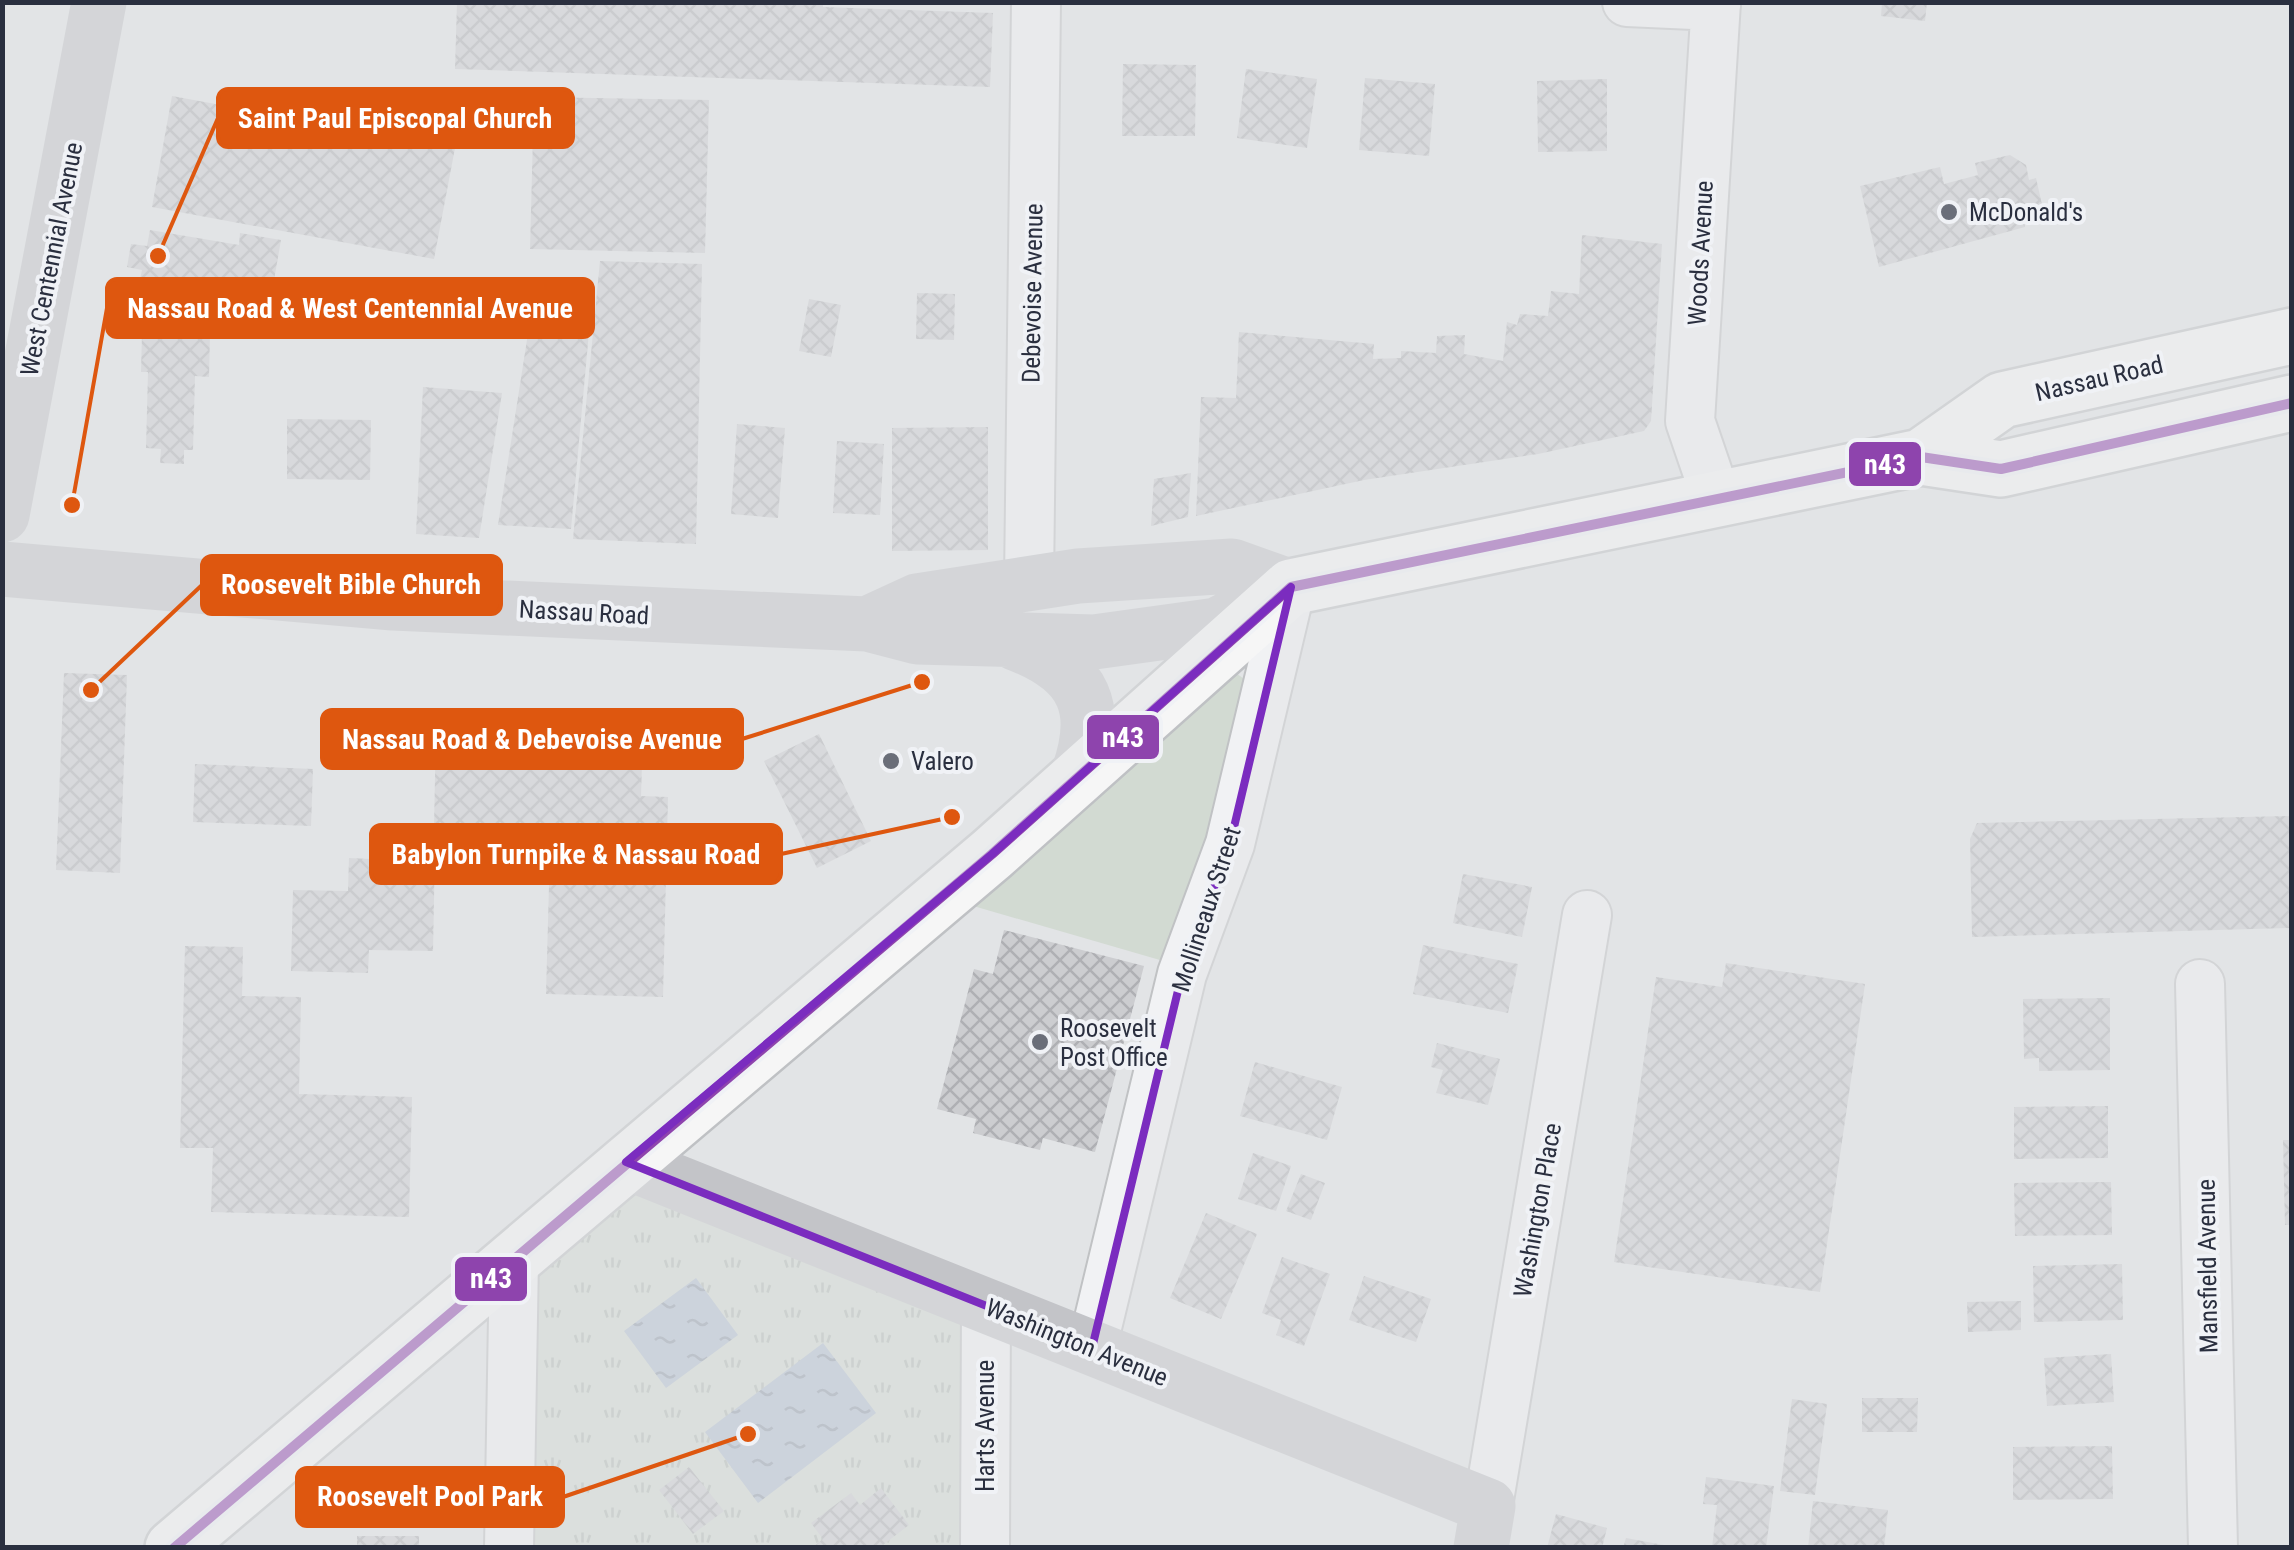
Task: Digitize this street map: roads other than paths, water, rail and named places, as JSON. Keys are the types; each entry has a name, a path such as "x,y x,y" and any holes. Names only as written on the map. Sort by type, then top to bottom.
{"main road":[{"name":"West Centennial Avenue","path":"2,515 99,2"},
{"name":"Nassau Road","path":"1921,457 2002,400 2292,336"},
{"name":"Nassau Road","path":"2,569 393,603 867,624 917,637 1015,643 1094,642 1217,625 1291,587 1921,457 2000,470 2292,403"},
{"name":"Nassau Road","path":"867,624 917,602 1029,583 1232,566 1291,587"},
{"path":"173,1548 1076,780 1291,587"},
{"path":"1015,643 1040,652 1078,682 1090,725 1076,780"},
{"name":"Washington Avenue","path":"626,1162 1092,1348 1484,1526"}],"street":[{"name":"Debevoise Avenue","path":"1029,583 1036,2"},
{"path":"1627,2 1716,4"},
{"name":"Woods Avenue","path":"1716,4 1690,421 1717,500"},
{"name":"Mollineaux Street","path":"1092,1348 1182,974 1230,844 1291,587"},
{"name":"Washington Place","path":"1484,1526 1587,915"},
{"name":"Mansfield Avenue","path":"2200,984 2214,1548"},
{"path":"509,1548 514,1259"},
{"name":"Harts Avenue","path":"985,1548 986,1305"}],"water":[{"path":"696,1278 738,1335 666,1388 624,1331"},
{"path":"823,1343 876,1413 758,1503 705,1432"}],"place":[{"name":"McDonald's","path":"1949,212"},
{"name":"Saint Paul Episcopal Church","path":"158,256"},
{"name":"Nassau Road & West Centennial Avenue","path":"72,505"},
{"name":"Nassau Road & Debevoise Avenue","path":"922,682"},
{"name":"Roosevelt Bible Church","path":"91,690"},
{"name":"Valero","path":"891,761"},
{"name":"Babylon Turnpike & Nassau Road","path":"952,817"},
{"name":"Roosevelt Post Office","path":"1040,1042"},
{"name":"Roosevelt Pool Park","path":"748,1434"}]}
